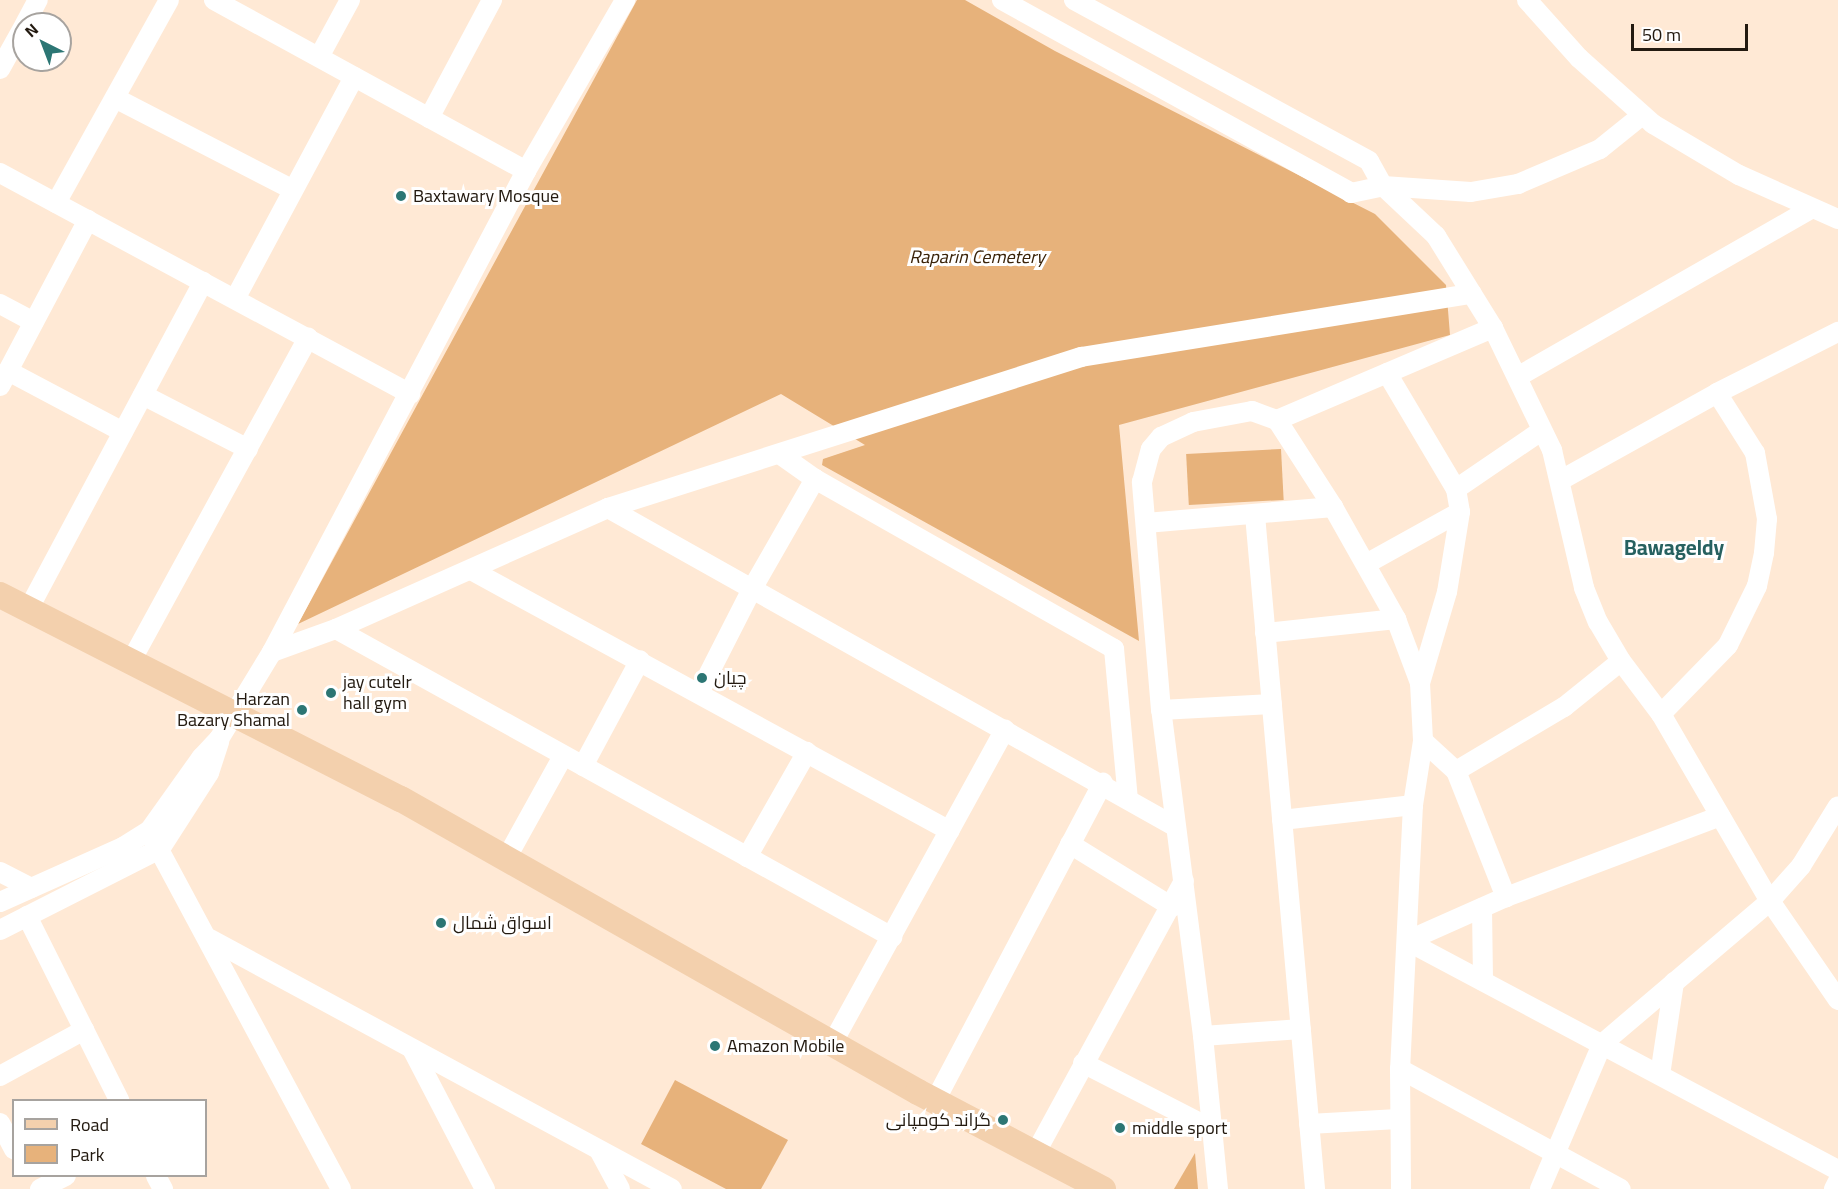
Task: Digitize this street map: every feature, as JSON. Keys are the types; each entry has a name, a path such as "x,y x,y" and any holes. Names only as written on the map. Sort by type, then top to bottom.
{"main road":[{"path":"0,595 234,717 401,799 832,1044 1103,1189"}],"street":[{"path":"56,203 169,0"},
{"path":"214,0 526,171"},
{"path":"319,57 350,0"},
{"path":"429,118 492,0"},
{"path":"0,902 123,847 149,831 201,758 219,739 272,652 411,394 526,171 625,0"},
{"path":"1002,0 1351,193 1383,186 1452,193 1518,183 1600,148 1641,116"},
{"path":"1074,0 1369,161 1383,186 1436,236 1493,328 1519,376 1541,431 1552,450 1561,480 1584,588 1621,661 1661,714 1770,901 1838,1000"},
{"path":"1527,0 1579,58 1641,116 1716,163 1811,209 1838,219"},
{"path":"0,69 12,47"},
{"path":"235,299 354,77"},
{"path":"115,98 293,190"},
{"path":"0,173 411,394"},
{"path":"1519,376 1811,209"},
{"path":"88,220 4,379 123,432"},
{"path":"28,610 203,282"},
{"path":"272,652 336,630 608,508 781,455 1081,357 1472,294"},
{"path":"0,304 34,322"},
{"path":"1277,420 1493,328"},
{"path":"1561,480 1716,393 1837,333"},
{"path":"130,663 308,338"},
{"path":"1388,373 1456,489 1460,512 1447,592 1420,683"},
{"path":"1661,714 1728,645 1758,586 1764,553 1767,519 1755,453 1716,393"},
{"path":"143,395 248,449"},
{"path":"1218,1189 1203,1036 1161,710 1146,523 1145,465 1151,449 1161,437 1176,428 1237,412 1252,411 1277,420 1333,507 1396,619 1420,683 1423,741 1413,805 1398,1119 1401,1189"},
{"path":"1456,489 1541,431"},
{"path":"781,455 815,479 1114,649 1128,799"},
{"path":"699,693 752,588 815,479"},
{"path":"1146,523 1333,507"},
{"path":"608,508 1103,783 1176,827"},
{"path":"1366,564 1460,512"},
{"path":"1255,515 1315,1189"},
{"path":"471,570 640,660 950,831"},
{"path":"1265,633 1396,619"},
{"path":"336,630 892,937"},
{"path":"583,766 640,660"},
{"path":"1456,771 1555,713 1621,661"},
{"path":"1161,710 1272,704"},
{"path":"832,1044 1005,729"},
{"path":"0,930 160,849 209,772 219,739"},
{"path":"1423,741 1456,771 1506,897"},
{"path":"747,857 807,752"},
{"path":"506,859 564,756"},
{"path":"935,1101 1103,783"},
{"path":"1282,820 1413,805"},
{"path":"1540,1189 1602,1044 1770,901 1801,866 1838,806"},
{"path":"1407,941 1506,897 1720,816"},
{"path":"149,831 210,939 341,1189"},
{"path":"1070,844 1172,907"},
{"path":"0,872 31,888"},
{"path":"1035,1154 1083,1063 1172,907 1184,880"},
{"path":"1482,908 1483,981"},
{"path":"27,916 118,1099"},
{"path":"210,939 672,1189"},
{"path":"1407,941 1838,1170"},
{"path":"1660,1075 1674,982"},
{"path":"1203,1036 1301,1029"},
{"path":"0,1076 84,1030"},
{"path":"412,1049 485,1189"},
{"path":"1083,1063 1212,1129"},
{"path":"1400,1069 1621,1189"},
{"path":"1309,1124 1398,1119"},
{"path":"0,1123 12,1145"},
{"path":"599,1150 620,1189"},
{"path":"40,1189 64,1177"},
{"path":"1834,1189 1838,1181"}],"green space":[{"name":"Raparin Cemetery","path":"637,0 965,0 1055,51 1375,214 1446,285 1450,335 1119,425 1139,641 822,465 823,459 865,445 781,394 298,624"},
{"path":"1281,449 1284,500 1189,505 1186,454"},
{"path":"675,1080 788,1140 761,1189 726,1189 641,1144"},
{"path":"1195,1153 1198,1189 1174,1189"}],"place":[{"name":"Baxtawary Mosque","path":"401,196"},
{"name":"چيان","path":"702,678"},
{"name":"jay cutelr hall gym","path":"331,693"},
{"name":"Harzan Bazary Shamal","path":"302,710"},
{"name":"اسواق شمال","path":"441,923"},
{"name":"Amazon Mobile","path":"715,1046"},
{"name":"گراند كومپانى","path":"1003,1120"},
{"name":"middle sport","path":"1120,1128"}],"district":[{"name":"Bawageldy","path":"1674,548"}]}
